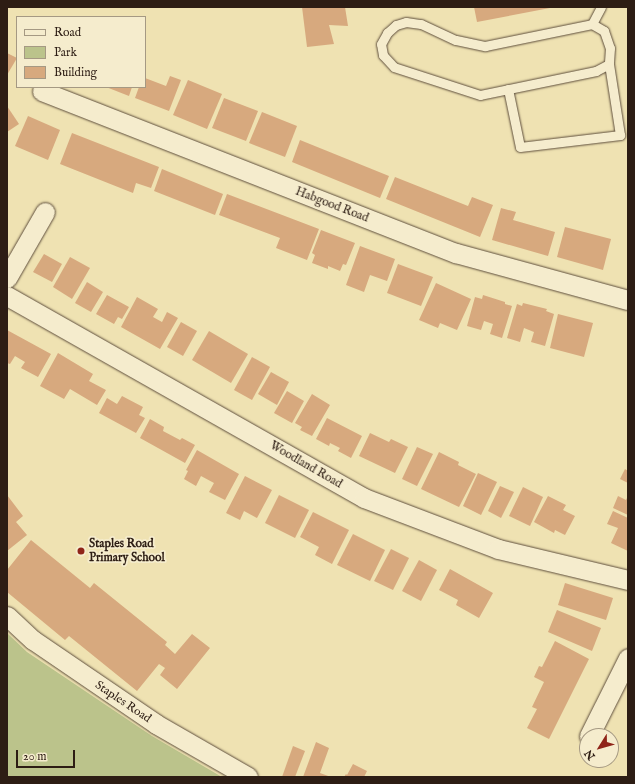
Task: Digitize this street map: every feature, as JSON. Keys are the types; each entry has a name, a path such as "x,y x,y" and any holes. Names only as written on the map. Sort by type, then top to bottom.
{"street":[{"name":"Habgood Road","path":"42,91 456,253 628,300"},
{"path":"7,278 45,212"},
{"name":"Woodland Road","path":"7,296 364,498 498,549 628,580"},
{"name":"Staples Road","path":"7,616 33,640 150,720 248,777"},
{"path":"593,728 628,658"}],"lane":[{"path":"592,24 601,7"},
{"path":"508,89 520,147 620,135 609,64 610,48 604,31 592,24 485,46 456,40 421,24 406,22 396,25 387,33 382,44 383,55 394,67 480,95 508,89 596,71 609,64"}],"green space":[{"path":"7,633 27,652 152,736 222,777 7,777"}],"building":[{"path":"302,7 345,7 348,26 329,25 334,44 307,47"},
{"path":"474,7 550,7 550,8 477,22"},
{"path":"7,53 16,58 16,60 7,75"},
{"path":"170,76 181,80 169,111 135,98 139,88 146,88 146,78 166,86"},
{"path":"188,80 222,94 207,129 173,115"},
{"path":"109,88 132,88 129,96"},
{"path":"224,98 258,111 246,141 212,128"},
{"path":"7,106 19,124 7,132"},
{"path":"262,112 297,126 285,157 249,143"},
{"path":"28,116 60,130 48,160 15,146"},
{"path":"72,133 159,167 151,188 136,183 133,193 60,164"},
{"path":"300,140 389,176 380,198 292,162"},
{"path":"162,169 223,194 215,215 154,191"},
{"path":"395,177 468,206 472,197 493,205 480,237 386,199"},
{"path":"227,194 319,229 307,260 276,248 280,238 219,215"},
{"path":"501,208 516,212 513,220 555,232 548,256 492,240"},
{"path":"565,227 611,239 603,270 557,257"},
{"path":"321,230 355,243 346,265 343,264 340,271 328,266 328,269 312,263 315,255 312,253"},
{"path":"360,246 395,259 387,281 370,275 364,292 346,285"},
{"path":"44,254 62,264 52,282 33,272"},
{"path":"70,257 90,268 72,299 53,287"},
{"path":"398,264 433,277 421,306 387,293"},
{"path":"87,282 103,292 91,312 75,303"},
{"path":"436,283 471,299 457,330 440,323 438,328 419,320"},
{"path":"107,295 129,307 122,319 118,317 114,324 96,314"},
{"path":"483,295 505,302 505,304 512,306 502,338 490,334 493,324 484,321 481,330 467,326 475,297 482,299"},
{"path":"137,297 158,309 153,317 162,322 167,312 178,318 160,349 121,327"},
{"path":"523,303 547,309 546,311 554,314 545,346 531,342 534,332 524,328 520,342 507,338 517,304 522,306"},
{"path":"558,314 593,323 584,357 550,348"},
{"path":"181,322 197,331 183,356 167,347"},
{"path":"7,330 51,354 38,377 21,368 25,362 15,356 10,364 7,363"},
{"path":"209,331 248,354 231,383 192,360"},
{"path":"58,353 93,374 89,381 106,390 97,405 70,389 64,399 40,386"},
{"path":"252,357 270,367 252,400 234,390"},
{"path":"271,372 289,382 277,405 258,394"},
{"path":"287,391 304,401 292,423 274,413"},
{"path":"312,394 330,405 312,436 300,430 302,427 295,423"},
{"path":"122,396 143,407 139,415 145,418 136,433 99,413 107,398 117,404"},
{"path":"327,418 362,436 351,458 338,451 340,448 330,443 329,446 316,439"},
{"path":"150,419 164,427 163,431 180,440 182,438 195,445 185,463 140,438"},
{"path":"370,433 389,442 391,439 408,447 395,473 359,456"},
{"path":"417,447 433,454 417,486 402,479"},
{"path":"197,450 239,474 225,500 209,492 214,483 201,476 196,486 184,479 188,471 186,470"},
{"path":"439,452 459,462 458,465 476,474 459,507 421,489"},
{"path":"625,469 628,471 628,483 620,479"},
{"path":"478,473 497,482 481,515 463,506"},
{"path":"245,476 272,490 257,518 244,511 240,520 226,513"},
{"path":"500,486 514,492 501,518 488,511"},
{"path":"523,487 543,497 530,526 509,516"},
{"path":"7,495 23,516 16,522 27,535 7,551"},
{"path":"279,495 309,510 295,538 265,523"},
{"path":"548,496 566,505 563,510 575,516 565,535 555,530 554,533 534,522"},
{"path":"618,496 626,500 628,496 628,515 613,508"},
{"path":"613,511 628,518 628,551 611,543 618,528 607,524"},
{"path":"313,512 349,530 332,564 315,555 319,547 300,537"},
{"path":"353,534 385,550 370,581 337,565"},
{"path":"31,540 90,588 94,583 167,642 165,645 175,654 192,634 210,648 177,689 160,675 165,668 159,664 137,691 69,636 65,640 7,592 7,570"},
{"path":"391,549 409,558 393,590 374,581"},
{"path":"419,560 437,570 421,601 402,591"},
{"path":"450,569 493,593 479,618 456,605 458,600 439,590"},
{"path":"565,583 613,598 606,620 558,605"},
{"path":"557,610 601,628 592,651 548,632"},
{"path":"555,641 589,659 549,739 527,728 537,709 532,707 544,682 534,677 539,666 542,667"},
{"path":"316,742 329,748 320,773 331,777 303,777"},
{"path":"293,746 305,751 295,777 282,777"},
{"path":"353,764 367,771 364,777 344,777 346,774 347,775"}],"place":[{"name":"Staples Road Primary School","path":"81,551"}]}
